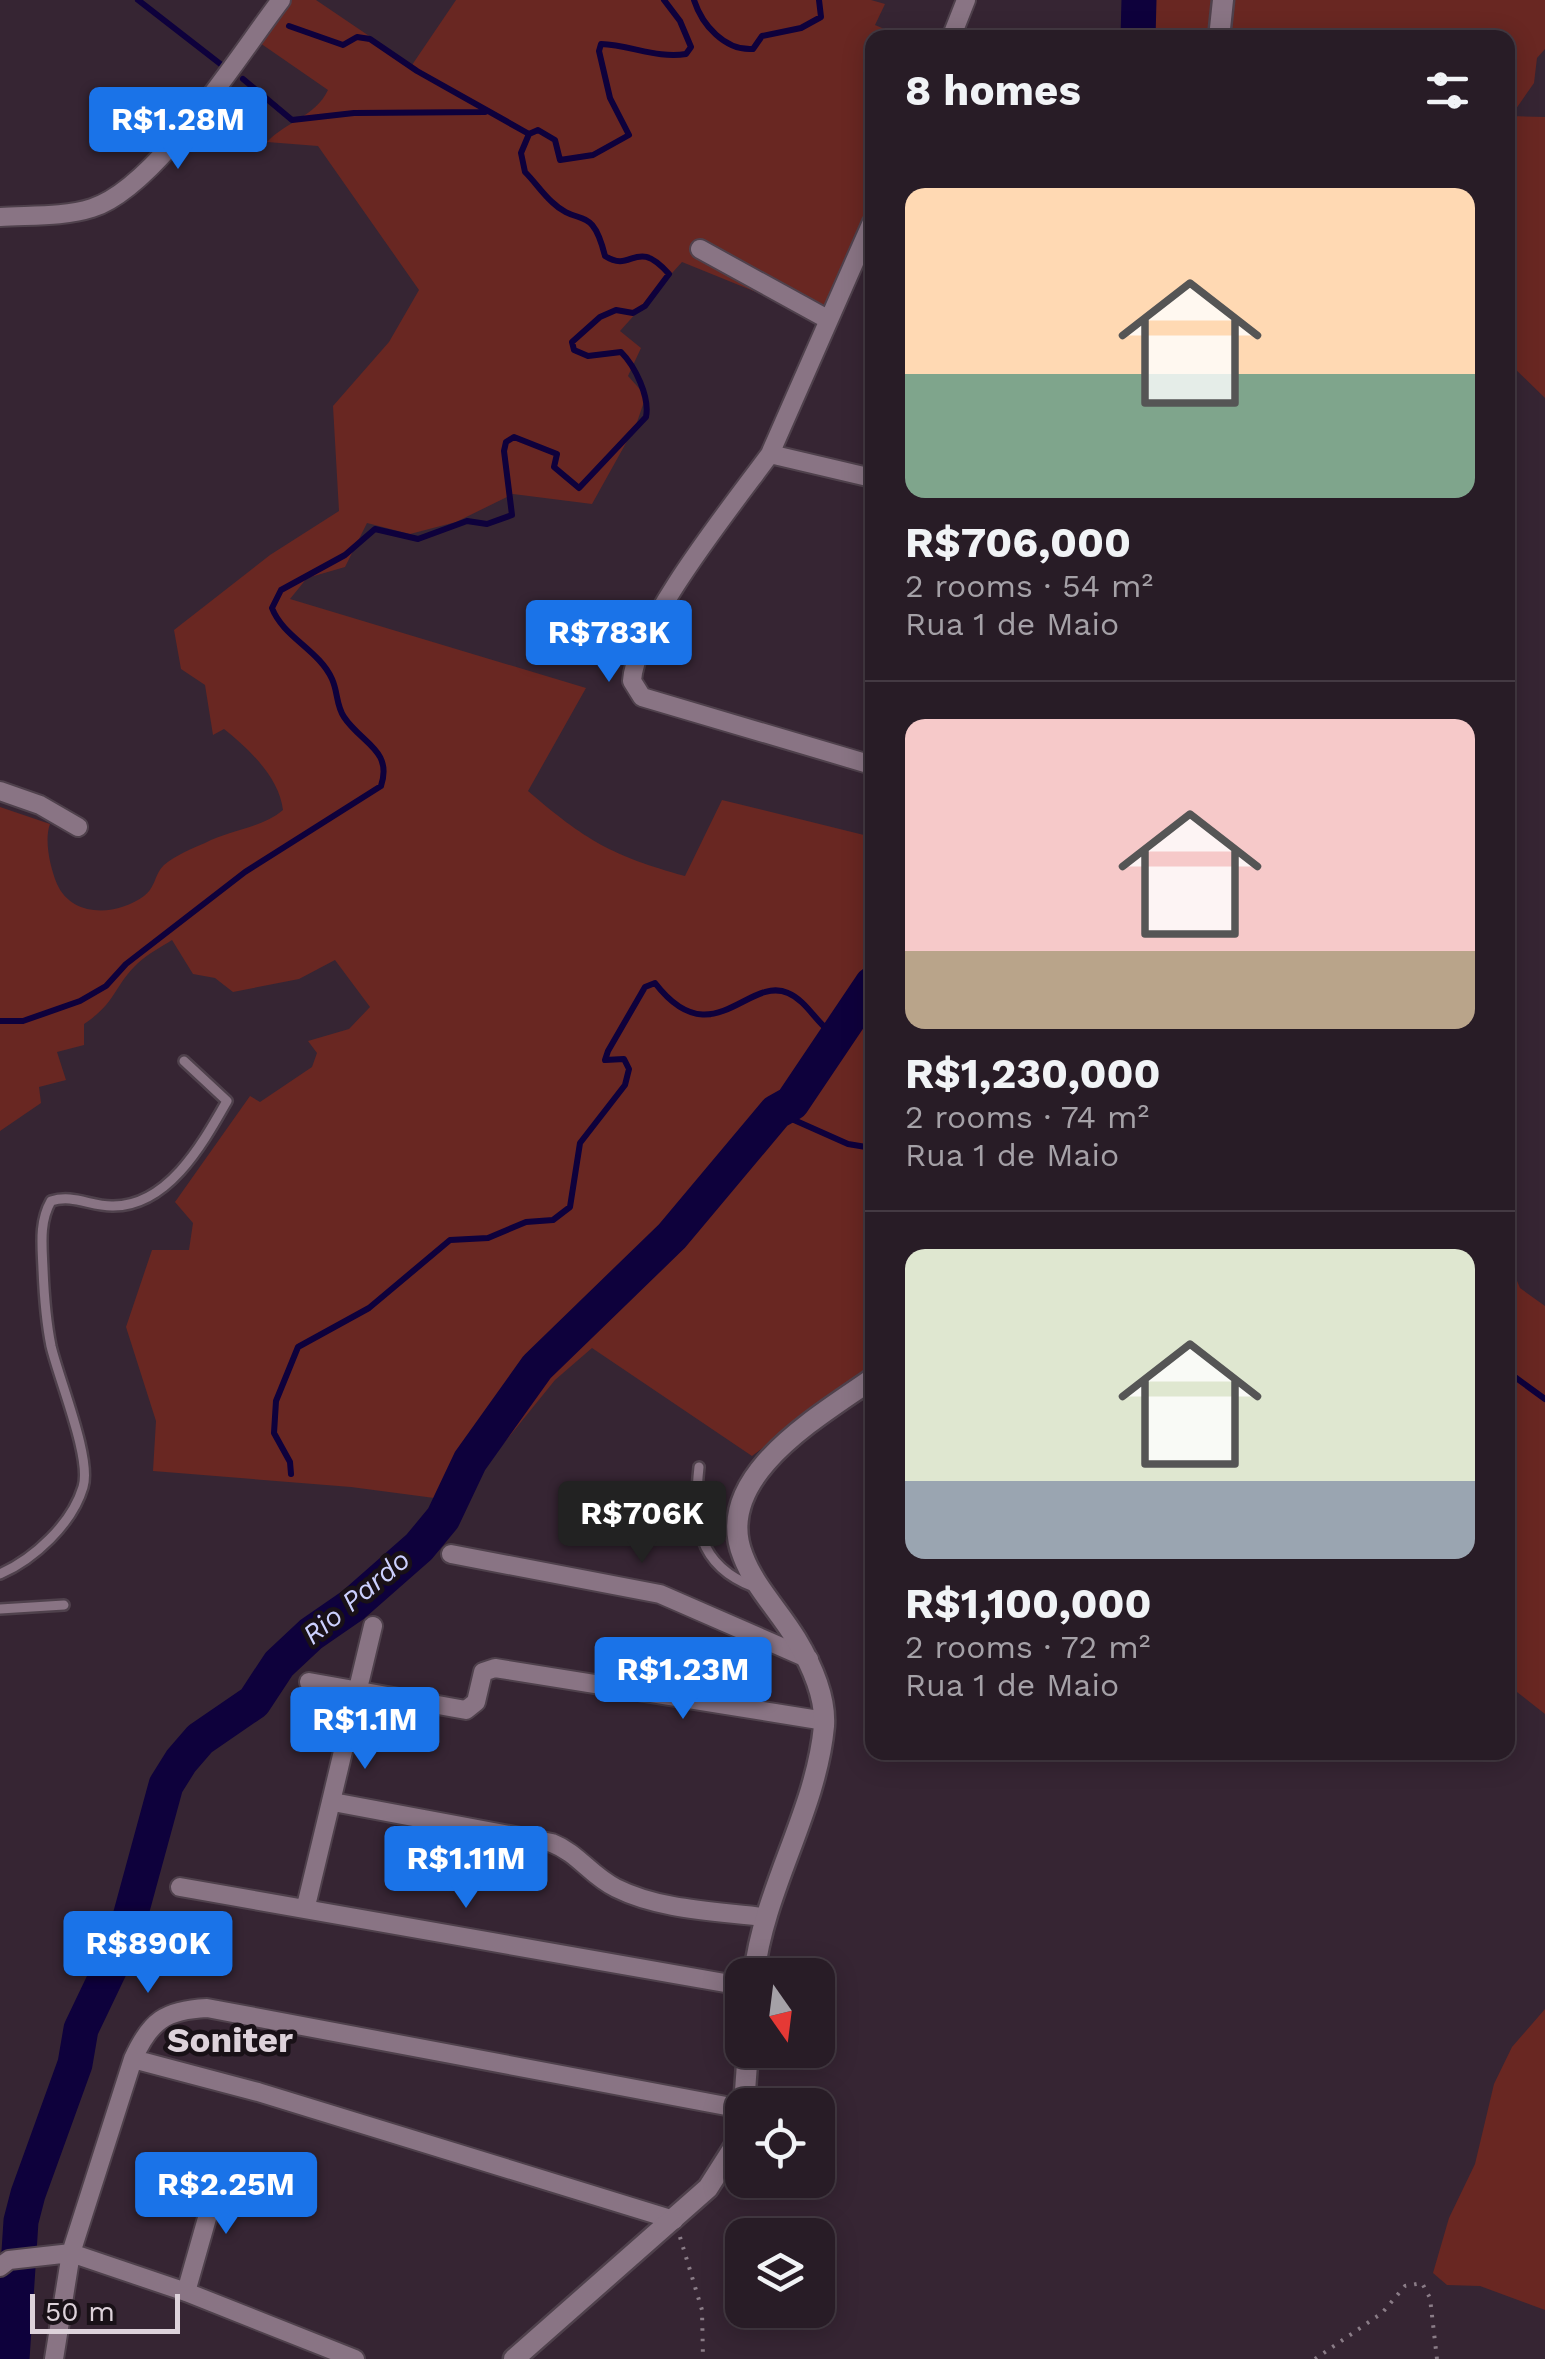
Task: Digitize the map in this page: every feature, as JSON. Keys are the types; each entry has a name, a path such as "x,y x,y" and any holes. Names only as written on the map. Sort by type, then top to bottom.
{"street":[{"path":"0,217 90,209 119,197 149,172 281,0"},
{"path":"953,30 966,0"},
{"path":"1220,30 1223,0"},
{"path":"865,238 770,454 698,554 657,620 636,661 632,681 642,697 865,763"},
{"path":"700,250 830,320"},
{"path":"770,454 865,476"},
{"path":"0,790 40,805 78,827"},
{"path":"757,1958 763,1917 814,1780 824,1721 809,1659 740,1551 742,1504 755,1476 772,1455 865,1384"},
{"path":"451,1554 660,1594 809,1659"},
{"path":"306,1906 373,1626"},
{"path":"309,1682 466,1710 476,1702 482,1676 495,1668 824,1721"},
{"path":"333,1802 552,1843 570,1850 603,1882 619,1890 676,1906 763,1917"},
{"path":"180,1886 725,1983"},
{"path":"54,2359 71,2253 133,2059 146,2030 162,2016 207,2008 725,2106"},
{"path":"133,2059 258,2092 674,2220"},
{"path":"514,2359 674,2220 725,2165"},
{"path":"186,2292 221,2169"},
{"path":"4,2264 71,2253 186,2292 355,2359"}],"lane":[{"path":"0,1574 19,1566 49,1539 71,1512 85,1484 82,1443 69,1416 50,1342 44,1213 51,1201 63,1198 102,1206 136,1203 184,1168 227,1101 184,1060"},
{"path":"699,1467 695,1508 710,1555 728,1577 764,1591"},
{"path":"0,1609 64,1604"}],"path":[{"path":"674,2220 702,2310 702,2359"},
{"path":"1315,2359 1382,2313 1405,2286 1422,2283 1430,2298 1438,2359"}],"shaded area":[{"path":"292,0 316,0 412,65 456,0 871,0 885,4 875,25 887,30 865,30 865,243 830,322 682,262 620,331 641,348 628,376 646,396 636,425 592,504 513,494 456,522 410,534 367,523 345,567 307,578 290,599 586,688 528,791 583,834 618,853 685,876 722,800 865,835 865,1370 752,1456 592,1348 555,1380 457,1501 351,1487 153,1471 156,1421 126,1327 152,1250 189,1250 193,1223 175,1202 250,1096 260,1102 312,1067 317,1053 308,1041 349,1029 370,1007 335,960 299,979 233,992 215,978 193,974 172,940 138,963 103,1009 84,1024 84,1045 57,1052 66,1080 39,1087 41,1103 0,1131 0,807 50,824 49,854 57,884 73,903 96,910 133,903 148,892 161,869 173,858 283,810 276,786 253,755 224,729 213,735 205,685 181,669 174,630 270,555 339,511 333,406 389,342 419,290 318,146 267,142 316,107 328,90 260,43"},
{"path":"1156,0 1545,0 1545,49 1537,58 1534,83 1515,110 1515,30 1150,30"},
{"path":"1515,116 1545,117 1545,398 1515,369"},
{"path":"1515,1276 1520,1288 1545,1306 1545,1714 1515,1690"},
{"path":"1545,2009 1545,2310 1480,2286 1447,2285 1433,2273 1449,2218 1475,2164 1494,2084 1512,2047"}],"waterway":[{"path":"138,0 223,66"},
{"path":"529,134 538,130 555,140 560,160 593,155 629,135 610,98 599,51 601,44 665,55 686,54 691,47 680,21 664,0"},
{"path":"694,0 716,35 733,46 753,49 762,36 801,28 821,17 819,0"},
{"name":"Rio Pardo","path":"1138,30 1139,0"},
{"path":"289,26 343,45 357,37 370,39 417,71 529,134"},
{"path":"243,79 292,120 354,113 485,112"},
{"path":"0,1021 23,1021 80,1001 106,986 126,964 245,872 381,786 384,774 379,755 344,717 326,669 277,618 272,608 281,590 345,555 375,529 418,539 467,521 487,524 512,515 504,451 506,442 514,437 557,454 554,467 579,488 646,417 640,382 621,352 588,356 574,350 572,342 600,317 616,310 633,313 645,306 669,274 649,258 622,261 605,256 590,222 561,210 525,172 521,153 529,134"},
{"path":"291,1474 290,1462 274,1433 276,1401 298,1347 369,1308 450,1240 488,1238 526,1222 553,1220 570,1207 580,1143 625,1085 629,1069 624,1059 605,1060 608,1051 645,987 655,983 675,1004 694,1013 712,1014 758,994 773,990 788,993 800,1000 829,1031 846,1029"},
{"name":"Rio Pardo","path":"12,2359 21,2221 28,2194 75,2064 81,2029 124,1939 166,1785 181,1761 200,1739 254,1702 279,1664 311,1634 353,1605 419,1547 443,1518 470,1461 537,1367 672,1236 776,1112 792,1103 865,994"},
{"path":"776,1112 848,1144 865,1147"},
{"path":"1515,1377 1545,1399"}],"district":[{"name":"Soniter","path":"230,2040"}]}
